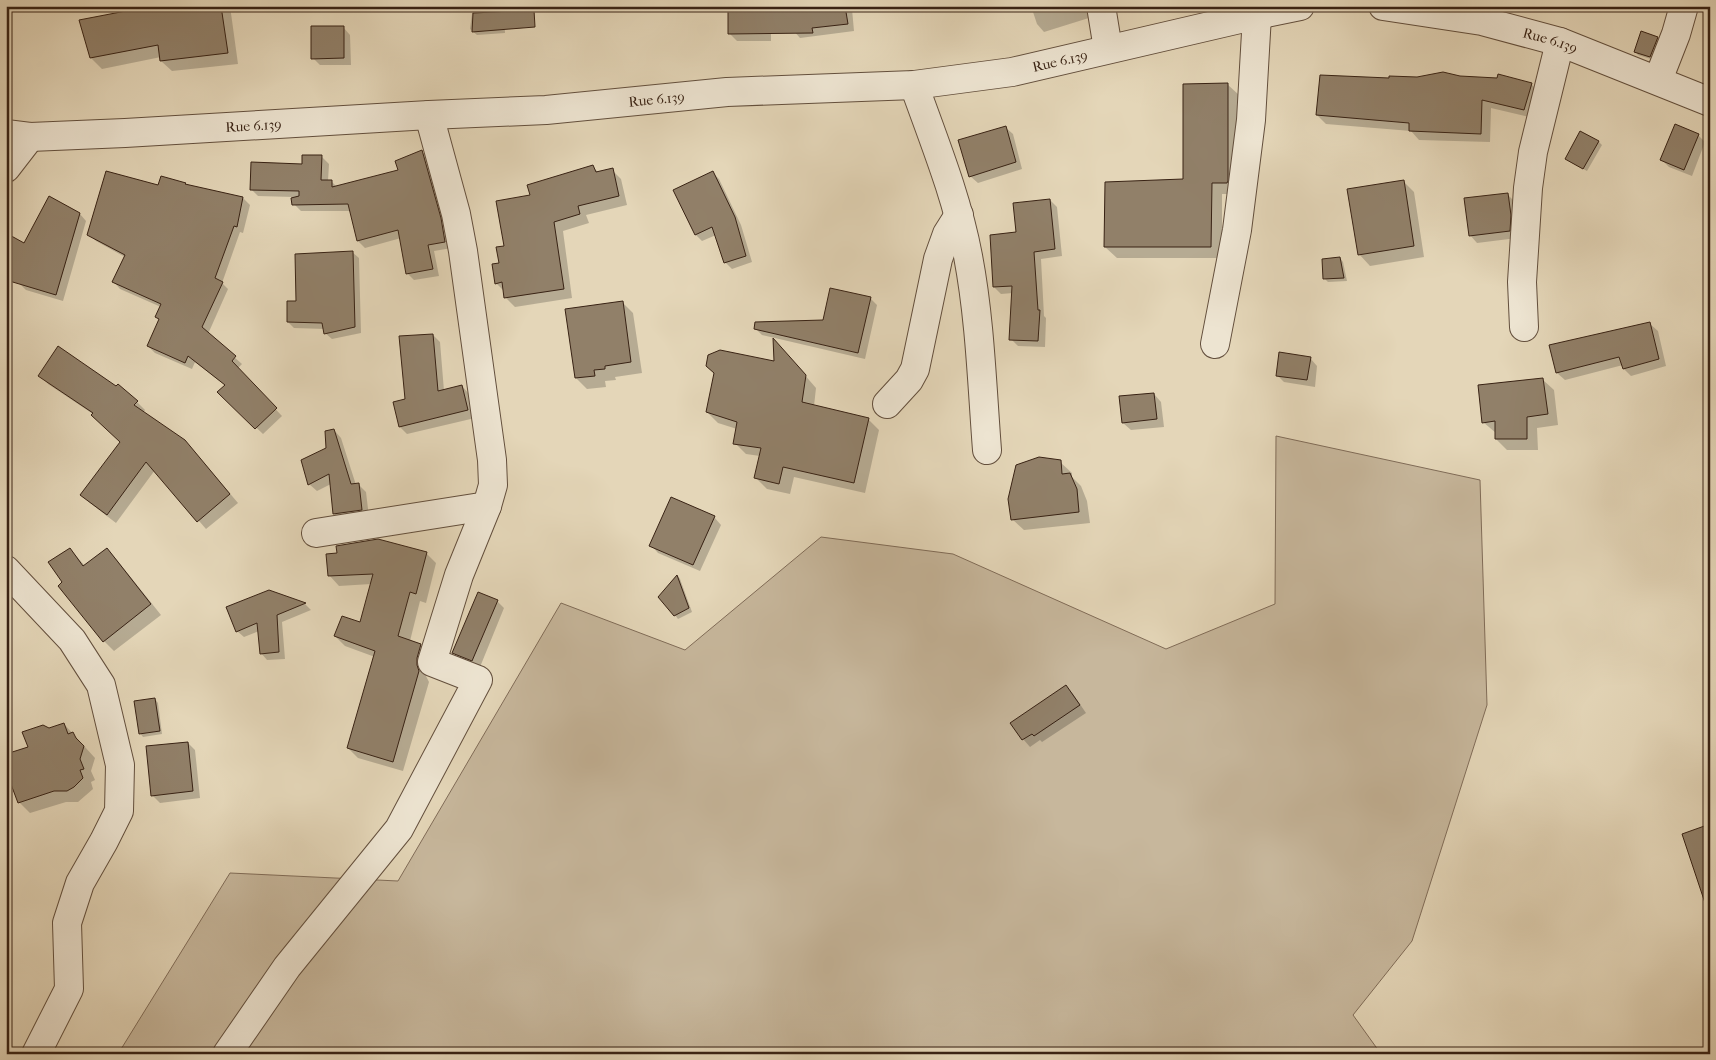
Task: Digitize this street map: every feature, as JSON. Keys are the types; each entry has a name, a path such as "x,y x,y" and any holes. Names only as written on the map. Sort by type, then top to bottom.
{"street":[{"path":"1101,6 1108,49"},
{"name":"Rue 6.139","path":"18,136 125,133 546,110 727,92 914,86 1012,72 1300,6"},
{"name":"Rue 6.139","path":"1383,6 1486,14 1710,102"},
{"path":"1658,80 1676,34 1684,6"},
{"path":"1215,344 1240,212 1251,120 1257,15"},
{"path":"1524,327 1522,282 1529,179 1533,152 1560,42"},
{"path":"914,86 955,202 968,256 975,308 987,450"},
{"path":"227,1054 287,967 399,828 478,680 432,662 459,575 487,506 493,485 492,460 463,251 456,214 429,115"},
{"path":"6,168 18,136"},
{"path":"887,404 909,380 915,369 938,258 947,234 959,215"},
{"path":"316,533 487,506"},
{"path":"6,570 72,640 101,685 120,766 119,811 80,883 67,923 69,989 36,1054"}],"shaded area":[{"path":"1276,436 1480,480 1487,705 1412,941 1353,1015 1381,1054 118,1054 230,873 398,881 561,603 685,650 821,537 953,554 1166,649 1275,604"}],"building":[{"path":"128,6 221,6 228,53 160,61 158,45 90,58 79,20 131,10"},
{"path":"728,6 845,6 848,24 812,28 813,33 728,34"},
{"path":"534,10 535,27 472,32 473,13"},
{"path":"311,26 344,26 344,58 311,59"},
{"path":"1641,31 1658,37 1650,57 1634,52"},
{"path":"1443,72 1460,76 1497,78 1498,74 1532,83 1524,110 1482,100 1481,134 1409,131 1409,123 1316,115 1320,75 1389,78 1389,76 1417,77"},
{"path":"1228,83 1228,181 1227,183 1212,183 1211,247 1104,247 1105,182 1183,179 1183,84"},
{"path":"1675,124 1699,134 1684,170 1660,160"},
{"path":"1006,126 1016,162 969,177 958,140"},
{"path":"1580,131 1599,141 1583,169 1565,159"},
{"path":"422,150 441,218 445,242 428,245 433,269 406,274 398,230 357,241 348,204 292,205 291,198 299,196 299,191 250,190 251,162 302,164 302,155 322,155 321,180 332,180 332,187 398,170 395,161"},
{"path":"593,165 596,172 613,168 619,196 578,206 580,214 554,222 564,289 504,298 502,282 495,284 492,264 499,263 496,247 504,246 496,201 530,195 527,185"},
{"path":"106,171 158,185 161,176 185,184 243,197 237,227 234,226 215,278 223,282 202,327 236,356 232,361 277,408 255,429 217,392 225,385 188,356 185,363 147,346 159,319 155,317 161,304 112,282 125,255 87,235"},
{"path":"713,171 735,217 746,256 724,263 712,227 695,235 673,190"},
{"path":"1404,180 1414,246 1358,255 1347,189"},
{"path":"1508,193 1511,215 1510,231 1469,236 1464,198"},
{"path":"49,196 80,213 56,295 6,280 6,233 24,243"},
{"path":"1050,199 1055,249 1034,252 1038,310 1040,310 1038,341 1009,340 1012,286 993,287 990,235 1016,232 1013,203"},
{"path":"353,251 355,327 324,334 322,323 287,322 287,301 296,301 295,254"},
{"path":"1340,257 1344,278 1323,279 1322,259"},
{"path":"830,288 871,297 858,353 754,329 755,322 823,320"},
{"path":"623,301 631,362 605,366 605,369 594,370 595,376 575,378 565,309"},
{"path":"1650,322 1659,359 1623,369 1619,357 1556,373 1549,345"},
{"path":"433,334 438,391 462,385 468,410 399,427 393,402 405,399 399,336"},
{"path":"773,338 806,375 802,402 869,418 854,483 783,467 779,484 754,478 761,448 733,444 737,422 706,412 714,373 706,366 708,355 720,350 774,361"},
{"path":"58,346 116,386 118,384 138,401 134,405 185,440 230,494 197,522 146,462 107,515 80,495 120,442 91,415 93,413 38,376"},
{"path":"1279,352 1311,357 1307,380 1276,376"},
{"path":"1543,378 1548,414 1527,417 1527,439 1495,439 1495,421 1482,423 1478,385"},
{"path":"1154,393 1157,419 1122,423 1119,396"},
{"path":"334,429 351,484 359,483 362,510 333,514 329,474 308,485 301,460 326,448 325,431"},
{"path":"1039,457 1061,460 1062,474 1070,473 1077,489 1079,512 1011,520 1008,499 1016,465"},
{"path":"671,497 715,516 693,565 649,546"},
{"path":"378,539 427,552 416,594 410,592 398,636 421,644 417,658 419,671 393,762 347,748 375,651 334,636 342,616 360,622 373,574 328,576 326,554 337,553 336,546"},
{"path":"70,548 83,566 107,548 151,604 103,642 58,586 62,582 48,562"},
{"path":"677,575 689,608 674,616 658,597"},
{"path":"269,590 306,603 277,615 279,652 260,654 257,623 236,632 226,607"},
{"path":"478,592 498,600 472,661 452,653"},
{"path":"1066,685 1080,705 1034,736 1032,734 1022,740 1010,723"},
{"path":"155,698 160,731 139,734 134,701"},
{"path":"64,723 68,734 73,732 84,746 80,759 84,769 80,770 83,778 67,791 54,791 18,803 6,771 6,754 28,747 22,732 43,725 49,728"},
{"path":"188,742 193,791 151,796 146,746"},
{"path":"1710,824 1710,905 1706,906 1682,834"}]}
